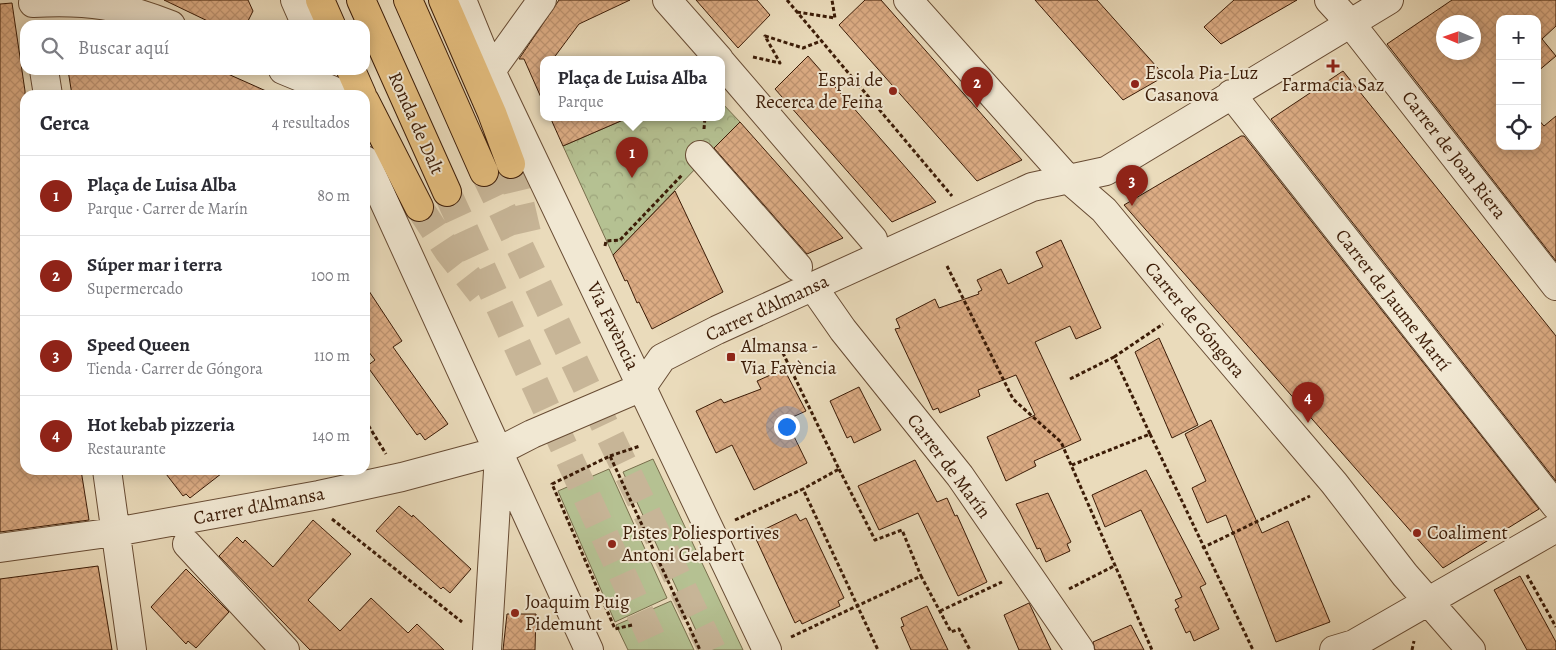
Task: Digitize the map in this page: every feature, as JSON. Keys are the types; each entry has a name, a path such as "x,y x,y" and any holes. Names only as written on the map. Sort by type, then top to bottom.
{"highway":[{"path":"320,0 329,20"},
{"name":"Ronda de Dalt","path":"362,0 447,192"},
{"path":"408,0 484,172"},
{"path":"444,0 492,113 511,164"},
{"path":"353,75 360,90"},
{"path":"370,111 419,207"}],"street":[{"path":"295,0 304,20"},
{"name":"Via Favència","path":"462,0 491,71 642,387 776,645"},
{"path":"491,71 542,0"},
{"path":"667,0 716,56"},
{"name":"Carrer de Góngora","path":"908,0 1067,178 1104,210 1184,308 1334,484 1426,601 1471,650"},
{"name":"Carrer de Joan Riera","path":"1329,0 1351,24 1556,286"},
{"name":"Carrer d'Almansa","path":"0,548 115,532 319,495 402,477 499,451 532,434 642,387 662,358 806,277 1032,187 1106,171 1389,0"},
{"path":"34,9 64,1 100,4 132,10 158,20"},
{"path":"725,67 873,239"},
{"path":"45,75 47,90"},
{"path":"299,75 331,85"},
{"name":"Carrer de Jaume Martí","path":"1231,94 1556,506"},
{"name":"Carrer de Marín","path":"700,155 806,277 843,330 960,476 1080,650"},
{"path":"370,171 590,650"},
{"path":"487,642 499,451"},
{"path":"107,475 132,650"},
{"path":"1334,650 1354,644 1556,528"},
{"path":"188,544 285,650"}],"path":[{"path":"787,0 957,202"},
{"path":"797,12 835,18 832,0"},
{"path":"751,56 780,63 765,36 803,48 821,41"},
{"path":"604,249 606,241 620,240 700,155 704,121"},
{"path":"947,266 1013,399 1061,442 1152,650"},
{"path":"1070,379 1114,357 1166,322"},
{"path":"780,347 839,469 876,540 902,530 921,576 951,632 959,629 970,650"},
{"path":"1114,357 1202,548 1253,650"},
{"path":"370,428 391,460"},
{"path":"1072,465 1150,434"},
{"path":"632,625 615,628 552,484 610,456 642,445"},
{"path":"610,456 700,650"},
{"path":"731,522 803,489 839,469"},
{"path":"803,489 878,650"},
{"path":"1202,548 1315,493"},
{"path":"331,518 487,642"},
{"path":"1064,592 1116,565"},
{"path":"1526,574 1556,627"},
{"path":"776,645 921,576"},
{"path":"940,611 1003,582"},
{"path":"1412,650 1414,641"}],"green space":[{"path":"725,106 740,122 613,255 563,146 621,121 725,121"},
{"path":"653,459 743,650 705,650 623,472"},
{"name":"Pistes Poliesportives Antoni Gelabert","path":"609,469 667,598 615,622 558,491"},
{"name":"Pistes Poliesportives Antoni Gelabert","path":"671,601 694,650 628,650 616,625"}],"building":[{"path":"164,0 248,0 253,11 248,20 206,20"},
{"path":"559,0 630,0 579,24 555,56 540,56 540,95 524,59 519,59"},
{"path":"696,0 757,0 770,15 738,48"},
{"path":"865,0 881,0 1022,160 977,181 839,25"},
{"path":"1035,0 1097,0 1165,76 1123,100"},
{"path":"1234,0 1297,0 1221,44 1204,27"},
{"path":"1452,0 1556,0 1556,26 1542,39 1556,56 1541,69 1541,15 1496,15 1496,150 1541,150 1541,123 1544,126 1556,116 1556,261 1387,44"},
{"path":"12,3 20,57 20,75 23,75 25,90 20,90 20,475 82,475 89,520 0,532 0,4"},
{"path":"808,56 936,202 892,222 775,89"},
{"path":"1343,71 1556,336 1556,481 1271,119"},
{"path":"69,75 230,75 264,90 71,90"},
{"path":"552,121 621,121 563,146"},
{"path":"740,122 843,238 807,254 714,148"},
{"path":"1244,136 1539,509 1443,568 1124,205"},
{"path":"675,191 723,292 652,329 639,302 637,303 627,280 625,281 613,255"},
{"path":"1061,240 1101,328 1076,339 1070,326 1035,342 1081,440 1034,461 1036,466 1006,481 987,437 1035,415 1016,375 978,390 980,396 940,413 938,408 933,410 895,329 900,328 896,319 935,299 939,308 979,294 978,292 982,290 977,280 1001,269 1008,284 1043,267 1036,252"},
{"path":"370,293 402,341 393,347 448,424 425,440 420,433 417,435 370,370 370,364 375,360 370,354"},
{"path":"1159,338 1198,425 1172,438 1135,352"},
{"path":"784,369 806,411 786,420 807,463 754,490 732,445 716,453 696,411 721,399 724,403 761,389 757,381"},
{"path":"859,387 881,430 854,443 851,436 847,438 830,401"},
{"path":"1211,420 1262,533 1288,521 1330,622 1276,642 1226,515 1207,523 1192,488 1206,481 1185,434"},
{"path":"915,460 937,502 947,498 955,516 957,515 987,582 958,596 918,513 879,530 858,486"},
{"path":"1146,470 1206,584 1200,587 1219,629 1194,641 1190,631 1186,633 1175,609 1179,607 1175,600 1182,597 1141,510 1105,527 1092,495"},
{"path":"167,475 220,475 190,498 186,494 183,496"},
{"path":"1048,493 1071,542 1067,544 1070,551 1046,562 1040,548 1037,549 1016,504"},
{"path":"399,506 412,517 413,515 471,569 450,593 443,587 441,589 376,531"},
{"path":"796,514 800,521 806,518 844,598 838,601 840,606 802,624 800,620 795,623 756,539 761,536 759,532"},
{"path":"313,520 351,554 308,600 340,631 371,598 408,633 417,624 444,650 310,650 219,556 237,537 243,543 245,540 273,567"},
{"path":"98,566 112,650 0,650 0,579"},
{"path":"186,569 229,612 196,648 188,641 186,644 151,607"},
{"path":"1520,576 1556,642 1556,650 1527,650 1494,590"},
{"path":"1029,603 1051,650 1019,650 1004,615"},
{"path":"927,606 948,650 911,650 901,627 904,626 901,618"},
{"path":"507,614 536,614 535,650 503,650"},
{"path":"1131,625 1144,650 1095,650 1093,642"}],"tunnel":[{"path":"511,164 528,237"},
{"path":"484,172 712,650"},
{"path":"447,192 657,650"},
{"path":"419,207 448,251 481,293"}],"place":[{"name":"Farmacia Saz","path":"1333,66"},
{"name":"Escola Pia-Luz Casanova","path":"1135,84"},
{"name":"Espai de Recerca de Feina","path":"893,91"},
{"name":"Súper mar i terra","path":"977,108"},
{"name":"Plaça de Luisa Alba","path":"632,178"},
{"name":"Speed Queen","path":"1132,206"},
{"name":"Almansa - Via Favència","path":"731,357"},
{"name":"Hot kebab pizzeria","path":"1308,423"},
{"name":"Coaliment","path":"1417,533"},
{"name":"Pistes Poliesportives Antoni Gelabert","path":"612,544"},
{"name":"Joaquim Puig Pidemunt","path":"515,613"}]}
